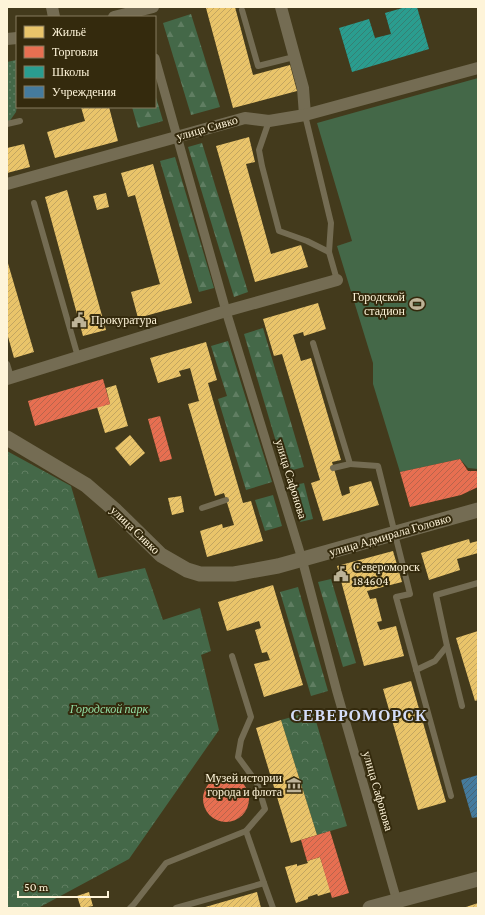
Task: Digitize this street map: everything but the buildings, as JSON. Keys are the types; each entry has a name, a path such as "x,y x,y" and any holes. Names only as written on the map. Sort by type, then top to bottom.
{"street":[{"path":"282,7 303,88 305,116"},
{"path":"119,16 146,11"},
{"name":"улица Сафонова","path":"156,62 226,311 302,559 398,904"},
{"name":"улица Сивко","path":"7,184 245,118 269,121 305,116 478,68"},
{"path":"9,378 226,311 337,280"},
{"name":"улица Сивко","path":"7,438 86,485 116,511 161,555 187,570 200,574 234,574 278,566 302,559"},
{"name":"улица Адмирала Головко","path":"302,559 478,510"},
{"path":"370,908 398,904 478,879"}],"lane":[{"path":"242,10 258,66 294,57"},
{"path":"305,116 331,223 330,252 337,280"},
{"path":"7,124 20,121"},
{"path":"269,121 260,150 262,166 279,231 307,241 330,252"},
{"path":"34,203 78,357"},
{"path":"313,343 350,464"},
{"path":"7,364 9,378"},
{"path":"334,468 350,464 378,466 410,594 396,597 451,796"},
{"path":"202,508 226,500"},
{"path":"462,706 446,646 436,595 478,583"},
{"path":"416,670 435,661 446,646"},
{"path":"130,908 166,863 246,831 265,809 258,783 238,757 241,740 250,717 232,656"},
{"path":"246,831 273,908"},
{"path":"176,908 264,883"}],"green space":[{"path":"191,14 220,107 191,115 163,23"},
{"path":"16,60 17,108 16,112 9,122 7,122 7,62"},
{"name":"Городской стадион","path":"478,78 478,469 468,468 460,459 400,472 373,384 373,363 337,246 352,241 317,123"},
{"path":"156,97 163,121 138,128 132,108 156,108"},
{"path":"202,143 248,292 234,297 188,147"},
{"path":"175,157 214,288 199,292 160,161"},
{"path":"263,328 304,467 285,472 244,334"},
{"path":"228,341 272,482 246,490 218,399 227,396 211,346"},
{"name":"Городской парк","path":"7,451 71,486 98,578 145,568 163,620 200,608 211,651 201,655 219,730 129,859 40,907 7,908"},
{"path":"304,483 313,519 300,522 290,486"},
{"path":"273,495 282,526 265,531 255,500"},
{"path":"331,579 356,663 343,667 318,582"},
{"path":"298,587 328,691 311,696 280,592"},
{"path":"313,711 347,826 317,835 281,720"}],"place":[{"name":"Городской стадион","path":"417,304"},
{"name":"Прокуратура","path":"79,320"},
{"name":"Североморск 184604","path":"341,574"},
{"name":"Музей истории города и флота","path":"294,785"}],"district":[{"name":"СЕВЕРОМОРСК","path":"359,715"}]}
